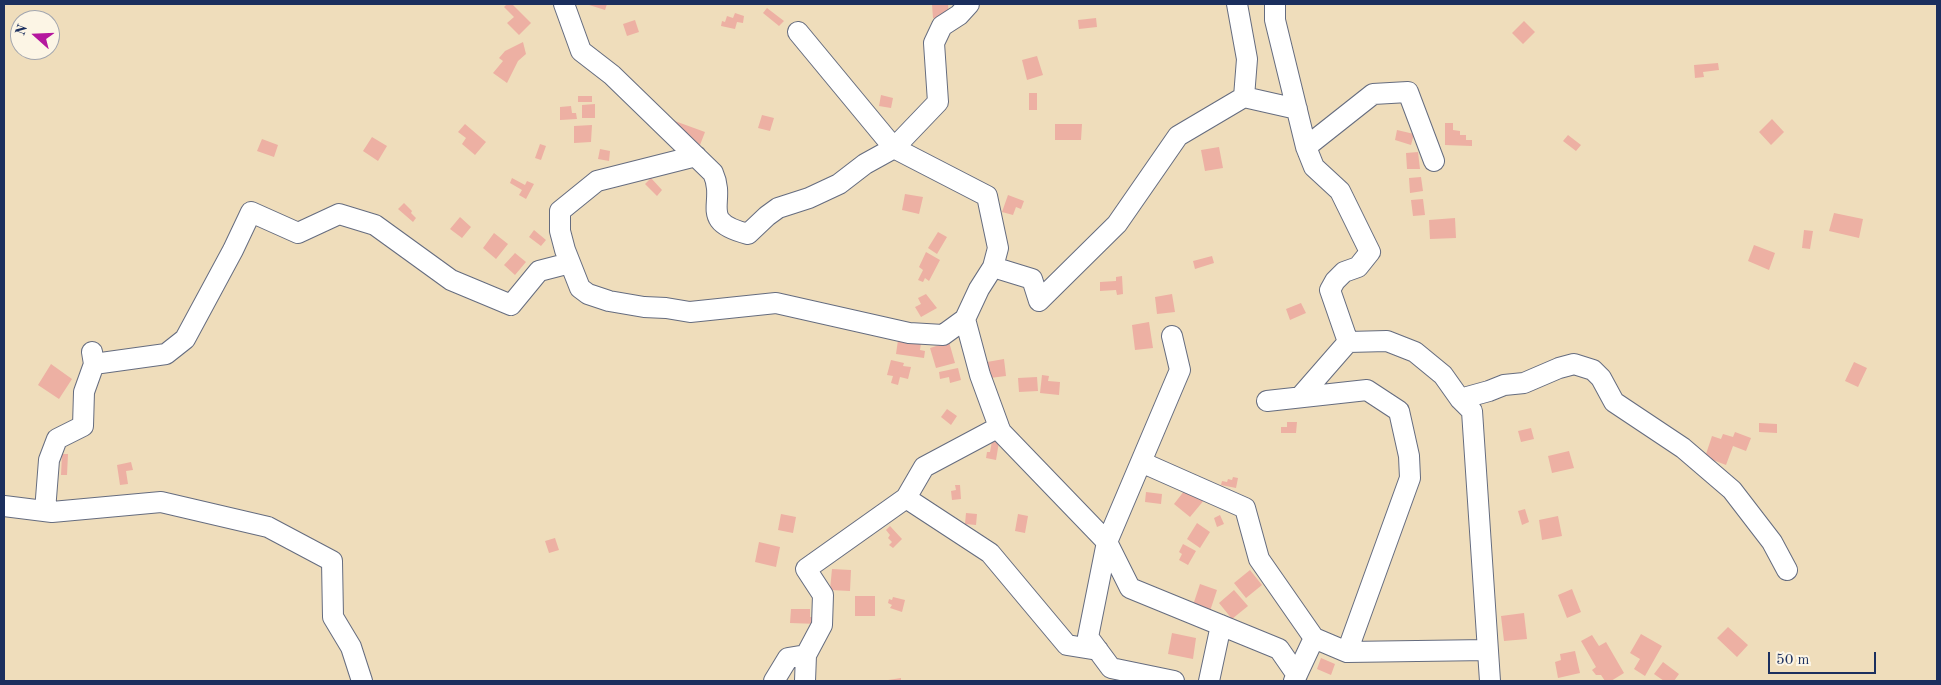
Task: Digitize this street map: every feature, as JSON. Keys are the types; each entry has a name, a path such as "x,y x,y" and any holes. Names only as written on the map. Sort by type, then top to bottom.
{"street":[{"path":"564,4 581,51 612,75 713,174 717,182 716,212 720,220 726,227 748,234 778,208 809,198 839,184 865,164 894,148 938,102 934,43 942,26 959,15 969,4"},
{"path":"1237,4 1247,59 1244,97"},
{"path":"1276,4 1275,20 1306,147 1314,167 1340,190 1370,252 1358,267 1344,272 1334,281 1330,290 1348,342"},
{"path":"696,156 597,181 560,210 560,231 580,288 588,294 609,301 690,312 776,303 909,333 943,334 965,319 979,289 993,267 998,248 987,196 894,148 798,32"},
{"path":"1306,147 1373,94 1408,92 1434,161"},
{"path":"993,267 1032,280 1039,301 1117,224 1178,136 1244,97 1297,109"},
{"path":"45,511 49,460 57,439 83,426 84,392 93,358 166,354 185,339 233,250 250,212 298,233 339,214 375,225 451,280 511,305 539,272 570,263"},
{"path":"965,319 980,375 1001,432 1107,542 1130,588 1279,649 1295,678"},
{"path":"1172,336 1180,370 1107,542 1088,636 1111,668 1174,681"},
{"path":"1300,397 1348,342 1387,341 1415,352 1443,375 1460,399 1472,411 1490,681"},
{"path":"1460,399 1489,391 1504,384 1524,383 1559,368 1574,364 1593,370 1601,378 1614,402 1683,448 1732,490 1772,542 1787,570"},
{"path":"1267,401 1367,390 1399,411 1409,456 1410,478 1347,652"},
{"path":"805,681 806,654 822,625 823,595 806,569 906,498 924,467 999,428"},
{"path":"1141,462 1245,508 1259,559 1314,638 1347,652 1488,650"},
{"path":"906,498 990,553 1067,645 1098,650"},
{"path":"4,506 52,512 161,502 268,527 301,543 332,560 333,618 351,647 362,681"},
{"path":"1209,681 1220,625"},
{"path":"1295,678 1314,638"},
{"path":"774,681 788,658 806,654"}],"building":[{"path":"507,4 512,4 531,23 519,35 507,23 514,17 504,7"},
{"path":"586,4 607,4 605,10"},
{"path":"932,4 948,4 949,17 933,18"},
{"path":"767,8 784,21 779,26 763,13"},
{"path":"735,13 744,16 743,23 737,22 735,29 721,26 722,21 725,22 727,16 733,18"},
{"path":"1096,18 1097,27 1079,29 1078,20"},
{"path":"635,20 639,32 627,36 623,24"},
{"path":"1524,21 1535,32 1523,44 1512,33"},
{"path":"523,42 526,54 518,61 507,83 493,73 503,61 499,58 505,51"},
{"path":"1037,56 1043,75 1027,80 1022,60"},
{"path":"1718,63 1719,70 1703,72 1704,77 1695,78 1694,65"},
{"path":"1029,93 1037,93 1037,110 1029,110"},
{"path":"881,95 893,98 891,108 879,106"},
{"path":"578,96 592,96 592,102 578,102"},
{"path":"595,104 595,118 582,118 582,105"},
{"path":"571,106 572,113 576,113 577,119 560,120 560,107"},
{"path":"762,115 774,118 770,131 758,128"},
{"path":"1772,119 1784,132 1771,145 1759,132"},
{"path":"672,120 705,132 700,145"},
{"path":"1445,123 1453,123 1453,130 1460,131 1460,135 1466,135 1466,140 1472,140 1472,146 1445,145"},
{"path":"465,124 486,142 475,155 462,144 466,138 458,132"},
{"path":"1055,124 1082,124 1081,140 1055,140"},
{"path":"592,125 591,142 574,143 574,126"},
{"path":"1397,130 1414,134 1411,145 1395,140"},
{"path":"1568,135 1581,145 1576,151 1563,141"},
{"path":"372,137 387,146 378,161 363,151"},
{"path":"262,139 278,145 274,157 257,151"},
{"path":"540,144 546,146 541,160 535,158"},
{"path":"1219,147 1223,168 1205,171 1201,150"},
{"path":"600,149 610,151 609,161 598,159"},
{"path":"1418,152 1420,169 1407,169 1406,153"},
{"path":"1421,177 1423,191 1410,193 1409,178"},
{"path":"512,178 525,185 527,181 534,184 526,199 519,195 522,190 510,183"},
{"path":"651,178 662,190 657,196 645,184"},
{"path":"905,194 923,197 919,214 902,210"},
{"path":"1008,195 1024,201 1021,209 1016,207 1013,215 1002,212"},
{"path":"1423,199 1425,215 1413,216 1411,200"},
{"path":"404,203 416,218 413,222 398,209"},
{"path":"1834,213 1863,219 1859,238 1829,231"},
{"path":"460,217 471,227 462,238 450,229"},
{"path":"1455,218 1456,238 1430,239 1429,220"},
{"path":"534,230 546,240 541,246 529,237"},
{"path":"1804,230 1813,231 1810,249 1802,248"},
{"path":"938,232 947,237 937,254 928,248"},
{"path":"494,233 508,244 496,259 483,248"},
{"path":"1754,245 1775,253 1769,270 1748,261"},
{"path":"926,252 940,260 929,281 925,278 923,282 918,280 923,270 919,267"},
{"path":"515,253 526,262 515,275 504,265"},
{"path":"1212,256 1214,263 1195,269 1193,261"},
{"path":"1122,276 1123,294 1117,295 1116,290 1100,291 1100,282 1116,281 1116,277"},
{"path":"926,294 937,308 921,317 915,307 921,304 918,298"},
{"path":"1172,294 1175,312 1157,314 1155,297"},
{"path":"1301,303 1306,313 1290,320 1286,309"},
{"path":"1149,322 1153,348 1135,350 1132,325"},
{"path":"898,340 921,343 920,350 925,351 924,358 896,354"},
{"path":"949,342 955,363 936,368 930,348"},
{"path":"1004,359 1006,376 990,378 987,362"},
{"path":"891,360 904,363 903,366 911,367 908,379 900,377 898,385 891,383 893,376 887,375"},
{"path":"1854,362 1867,368 1858,387 1845,381"},
{"path":"51,364 72,379 59,399 38,385"},
{"path":"958,368 961,380 950,383 949,377 940,379 939,372"},
{"path":"1042,375 1049,376 1048,381 1060,382 1059,395 1040,393"},
{"path":"1037,377 1038,391 1019,392 1018,378"},
{"path":"947,409 957,416 951,425 941,417"},
{"path":"1287,422 1297,422 1296,433 1281,433 1281,427 1287,427"},
{"path":"1759,423 1777,424 1777,433 1759,432"},
{"path":"1531,428 1534,439 1521,442 1518,431"},
{"path":"1735,432 1751,438 1746,451 1733,446 1726,465 1705,457 1712,436 1721,439 1723,434 1733,437"},
{"path":"992,441 999,442 996,460 986,458 987,452 990,452"},
{"path":"1569,451 1574,468 1552,473 1548,456"},
{"path":"62,454 68,454 67,475 61,475"},
{"path":"131,462 133,470 126,471 128,484 120,485 117,465"},
{"path":"1233,477 1238,478 1236,488 1221,485 1222,481 1227,482 1228,479 1232,480"},
{"path":"955,485 960,485 961,499 952,500 951,491 956,490"},
{"path":"1188,486 1205,499 1190,517 1174,504"},
{"path":"1146,492 1162,494 1161,504 1145,502"},
{"path":"1525,509 1529,522 1522,525 1518,511"},
{"path":"966,513 977,514 976,525 965,524"},
{"path":"781,514 796,517 793,533 778,530"},
{"path":"1018,514 1028,516 1025,533 1015,531"},
{"path":"1220,515 1224,524 1217,527 1214,518"},
{"path":"1558,516 1562,536 1542,540 1539,520"},
{"path":"1197,523 1210,532 1200,548 1187,539"},
{"path":"890,526 902,539 893,548 889,545 892,542 888,538 890,535 886,530"},
{"path":"555,538 559,550 549,553 545,541"},
{"path":"759,542 780,547 776,567 755,562"},
{"path":"1183,544 1196,551 1188,565 1179,560 1182,554 1179,552"},
{"path":"832,569 851,570 850,591 830,590"},
{"path":"1250,570 1262,585 1246,598 1234,583"},
{"path":"1200,584 1217,590 1210,611 1193,605"},
{"path":"1572,589 1581,612 1567,618 1558,595"},
{"path":"1234,590 1248,606 1232,619 1219,603"},
{"path":"855,596 875,596 875,616 855,616"},
{"path":"893,597 905,600 902,612 890,608 892,605 888,603 889,599 892,600"},
{"path":"791,609 810,609 810,617 818,617 818,624 790,623"},
{"path":"1524,613 1527,639 1504,641 1501,616"},
{"path":"1728,627 1748,645 1737,657 1717,638"},
{"path":"1172,633 1196,638 1193,659 1168,654"},
{"path":"1641,634 1662,646 1645,676 1634,669 1640,659 1630,653"},
{"path":"1592,635 1599,646 1606,642 1624,673 1611,681 1605,681 1601,675 1596,675 1592,670 1596,667 1581,641"},
{"path":"1575,651 1580,673 1558,678 1555,662 1561,660 1560,654"},
{"path":"1321,658 1335,664 1331,675 1317,669"},
{"path":"1663,662 1679,674 1674,681 1664,681 1654,674"},
{"path":"901,678 901,681 888,681 888,680"}]}
